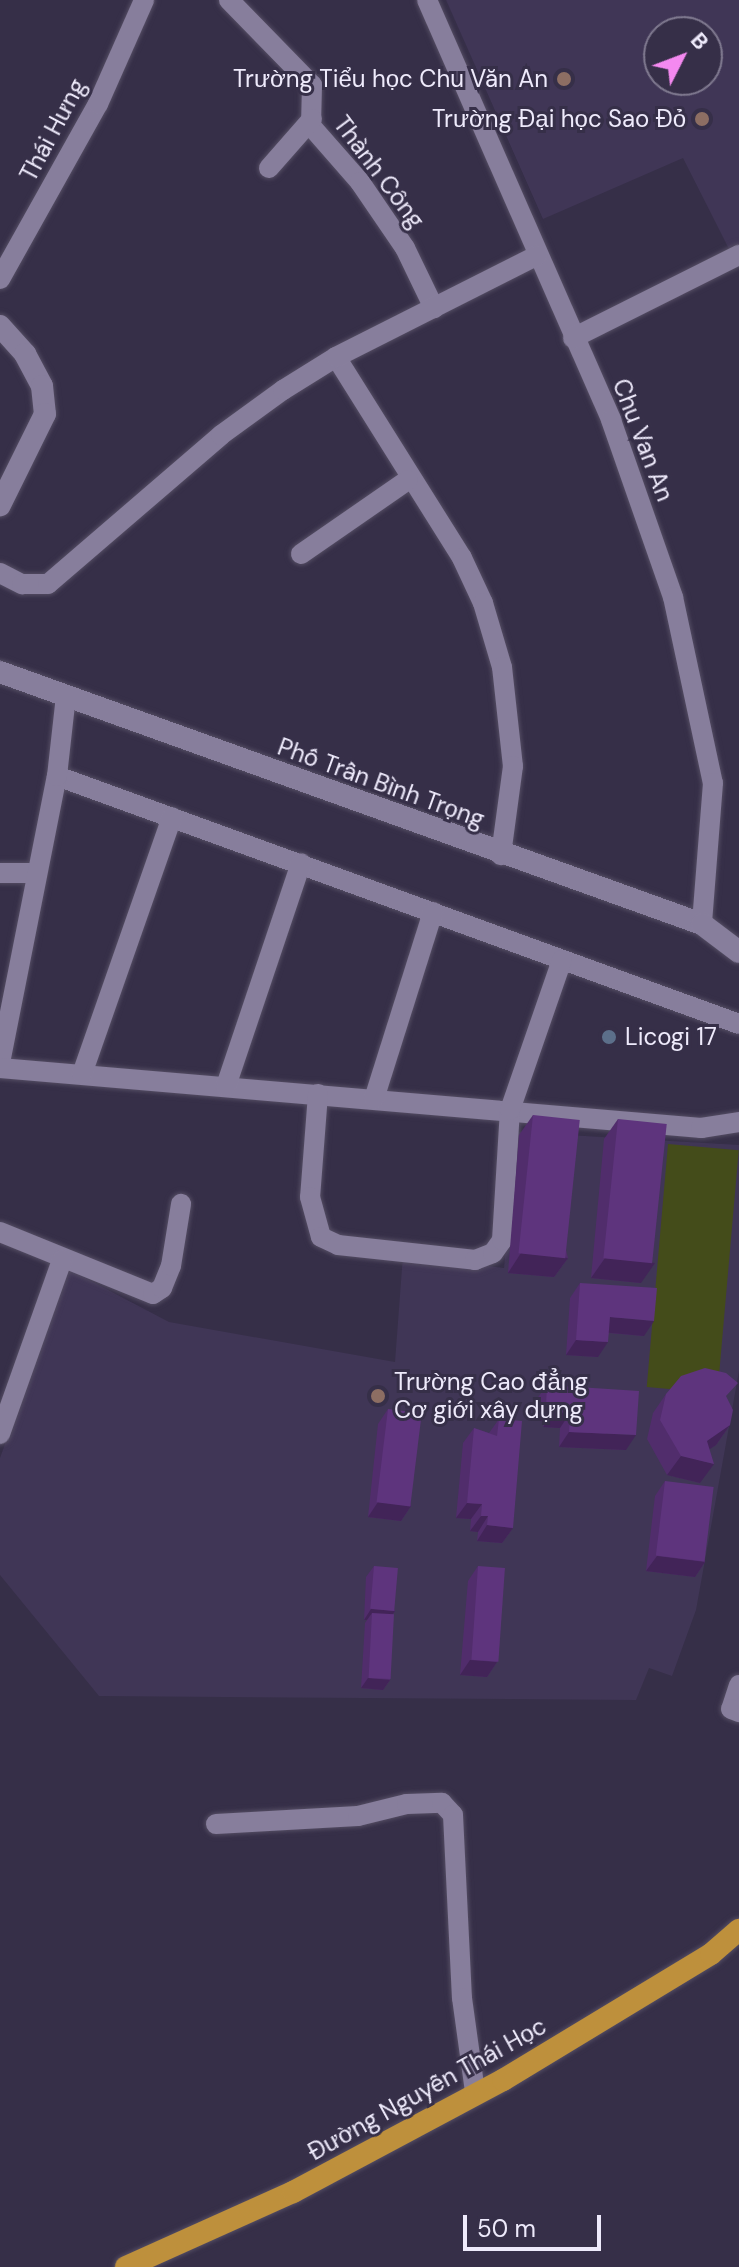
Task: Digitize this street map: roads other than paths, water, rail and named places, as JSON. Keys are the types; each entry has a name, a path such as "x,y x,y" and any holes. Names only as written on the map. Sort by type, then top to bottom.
{"highway":[{"name":"Đường Nguyễn Thái Học","path":"126,2267 293,2192 475,2092 711,1954 739,1930"}],"street":[{"name":"Thái Hưng","path":"0,279 98,104 144,0"},
{"name":"Thành Công","path":"229,0 312,85 312,119 318,138 360,182 405,248 434,308"},
{"name":"Chu Van An","path":"427,0 611,420 673,597 698,696 713,813 702,924"},
{"path":"269,168 312,119"},
{"path":"0,573 22,584 48,584 221,435 336,357 538,255"},
{"path":"573,338 739,255"},
{"path":"0,326 25,354 42,386 45,414 0,505"},
{"path":"336,357 408,480 475,582 502,667 513,766 501,855"},
{"path":"301,554 408,480"},
{"name":"Phố Trần Bình Trọng","path":"0,672 501,855 702,924 739,952"},
{"path":"66,696 57,776 35,873 0,1065 701,1128 739,1122"},
{"path":"57,776 739,1024"},
{"path":"82,1074 172,817"},
{"path":"226,1086 301,863"},
{"path":"0,873 35,873"},
{"path":"374,1099 433,912"},
{"path":"318,1094 310,1197 321,1237 338,1245 475,1260 493,1253 502,1240 510,1110 562,960"},
{"path":"0,1232 62,1260 153,1294 162,1288 171,1266 181,1204"},
{"path":"0,1434 62,1260"},
{"path":"739,1685 731,1709 739,1712"},
{"path":"216,1824 358,1816 407,1804 442,1803 453,1815 462,1998 475,2092"}],"place":[{"name":"Trường Tiểu học Chu Văn An","path":"564,79"},
{"name":"Trường Đại học Sao Đỏ","path":"702,119"},
{"name":"Licogi 17","path":"609,1037"},
{"name":"Trường Cao đẳng Cơ giới xây dựng","path":"378,1396"}]}
